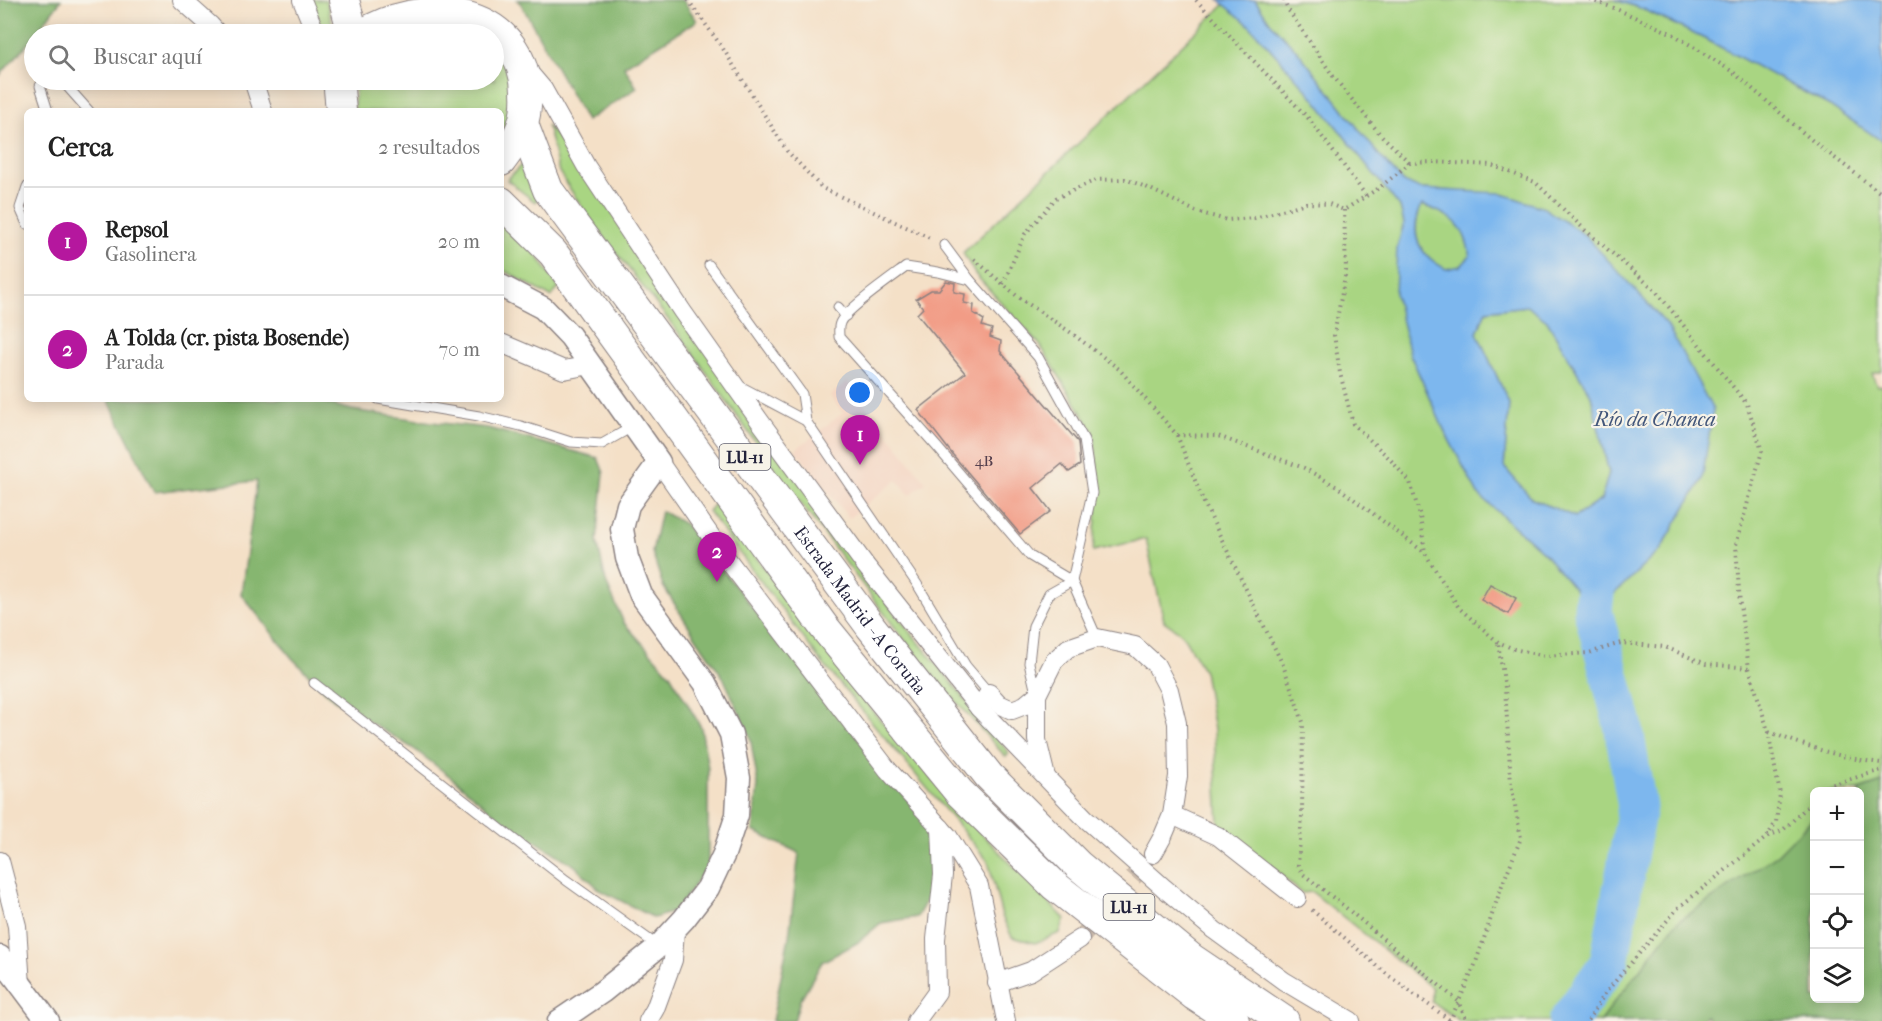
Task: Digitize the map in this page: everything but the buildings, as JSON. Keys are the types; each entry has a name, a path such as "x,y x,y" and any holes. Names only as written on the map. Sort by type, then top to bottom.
{"highway":[{"path":"344,0 350,24"},
{"name":"Estrada Madrid - A Coruña","path":"373,24 395,10 419,2 467,5 493,24"},
{"name":"Estrada Madrid - A Coruña","path":"504,35 510,41 522,64 527,94 523,124 514,144 504,156"},
{"name":"Estrada Madrid - A Coruña","path":"523,124 548,190 871,627 989,776 1078,865 1192,959 1284,1021"},
{"name":"Estrada Madrid - A Coruña","path":"504,205 553,253 824,627 959,792 1055,886 1194,995 1234,1021"},
{"path":"1055,886 1160,985 1208,1021"}],"street":[{"path":"182,0 209,24"},
{"path":"302,0 312,24"},
{"path":"522,64 543,89 585,166 682,311 866,566 984,700 1047,778 1085,818 1214,930 1284,981 1351,1021"},
{"path":"256,90 262,108"},
{"path":"504,288 543,308 570,336 724,555 881,760 948,836 979,886 1006,1021"},
{"path":"504,344 564,370 590,365"},
{"path":"559,1021 602,992 658,947 675,929 708,888 724,854 737,815 739,778 730,734 705,683 641,595 627,558 622,529 628,505 658,462"},
{"path":"984,700 1011,710 1025,705 1037,695 1054,661 1061,654 1068,648 1097,638 1135,646 1156,665 1170,690 1176,723 1178,776 1172,815 1153,854"},
{"path":"1037,695 1037,740 1047,778"},
{"path":"1172,815 1218,836 1297,898"},
{"path":"916,1021 937,992 936,939 943,875 941,828"},
{"path":"0,861 17,926 21,985"},
{"path":"648,1021 655,1009 673,960 675,929"},
{"path":"997,983 1031,970 1080,939"},
{"path":"0,957 48,1021"}],"lane":[{"path":"41,90 47,108"},
{"path":"70,90 85,108"},
{"path":"24,196 20,208 24,217"},
{"path":"944,245 970,280 1038,357 1084,440 1092,493 1072,581 1049,594 1033,626 1029,663 1037,695"},
{"path":"709,265 802,394 806,421 917,584 984,700"},
{"path":"970,280 906,267 877,287 840,322 839,337 1030,556 1072,581 1097,638"},
{"path":"838,307 846,316"},
{"path":"732,381 806,421"},
{"path":"395,402 521,426 571,442 602,444 634,425"},
{"path":"314,683 566,880 658,947"}],"path":[{"path":"688,0 722,47 787,151 822,188 979,262 1018,297 1119,369 1177,435 1204,503 1283,665 1303,722 1302,816 1298,865 1303,874 1458,1000 1467,1021"},
{"path":"1196,0 1309,119 1367,197"},
{"path":"1284,0 1287,8 1333,76 1380,134 1410,163"},
{"path":"1590,0 1673,34 1733,72 1814,142 1882,194"},
{"path":"1344,210 1367,197 1410,163 1491,165 1535,182 1585,230 1655,290 1747,405 1762,451 1736,545 1740,605 1749,668 1768,731 1780,794 1776,822 1767,837"},
{"path":"1003,284 1025,234 1056,198 1096,180 1125,179 1197,212 1227,220 1255,218 1306,203 1329,204 1344,210"},
{"path":"1344,210 1346,271 1334,335 1340,373 1353,424 1389,458 1410,482 1420,516 1425,553"},
{"path":"1177,435 1218,436 1304,468 1339,488 1425,553 1459,608 1498,642 1514,649 1545,656 1588,653 1621,643 1665,647 1706,664 1749,668"},
{"path":"1297,898 1389,976 1450,1021 1475,965 1521,838 1511,783 1505,688 1498,642"},
{"path":"1768,731 1856,760 1882,763"},
{"path":"1828,787 1882,770"},
{"path":"1588,1021 1606,992 1678,908 1767,837 1783,830 1810,805"}],"shaded area":[{"path":"847,382 926,482 910,495 897,480 849,518 795,450 843,413 830,396"}],"green space":[{"path":"0,0 61,0 43,24 24,24 24,48 0,75"},
{"path":"310,0 326,0 332,24 321,24"},
{"path":"517,0 683,0 697,21 624,66 637,88 586,121"},
{"path":"1255,0 1615,0 1643,9 1711,42 1830,106 1882,141 1882,371 1872,374 1877,386 1882,385 1882,782 1864,788 1810,787 1810,821 1778,854 1676,923 1600,1021 1460,1021 1432,1002 1432,988 1312,892 1302,893 1219,824 1214,730 1204,671 1182,634 1164,621 1146,539 1093,551 1099,488 1094,433 1040,345 975,274 963,253 1225,4 1248,24 1310,93 1400,207 1404,223 1397,248 1410,354 1445,432 1478,494 1544,553 1594,611 1661,549 1702,480 1455,191 1420,189 1403,182 1299,53 1270,22"},
{"path":"421,17 446,24 406,24"},
{"path":"504,62 511,88 511,106 504,126 504,108 355,108 355,90 504,90"},
{"path":"547,125 573,156 887,603 1009,753 1006,757 925,667 773,467 678,332 587,215 559,172"},
{"path":"522,164 538,198 535,202 507,180"},
{"path":"1421,205 1441,212 1461,228 1471,256 1461,266 1446,270 1423,251 1416,226"},
{"path":"504,221 536,254 559,288 551,297 504,271"},
{"path":"1527,306 1547,321 1591,395 1609,473 1601,500 1575,517 1532,499 1504,467 1509,403 1477,333 1486,311"},
{"path":"109,402 321,402 352,410 488,428 598,458 604,473 597,541 606,582 624,623 670,674 701,727 708,768 708,865 676,911 654,918 600,890 574,865 503,821 414,749 333,699 292,658 241,594 257,481 154,492"},
{"path":"715,503 875,714 980,832 1065,919 1060,933 1035,943 1012,937 1002,916 988,861 820,660 708,511"},
{"path":"661,511 685,524 950,851 951,856 917,917 881,923 857,943 822,962 800,1000 794,1021 772,1021 789,937 799,853 753,831 758,785 750,736 723,677 663,586 652,552"},
{"path":"1882,782 1882,1021 1710,1021 1706,1016 1700,1021 1600,1021 1676,923 1778,854 1810,821 1810,1003 1864,1003 1864,788"}],"water":[{"name":"Río da Chanca","path":"1219,0 1255,0 1270,22 1299,53 1403,182 1420,189 1500,193 1544,208 1586,236 1667,325 1713,410 1702,480 1661,549 1593,611 1544,553 1478,494 1445,432 1410,354 1395,294 1397,248 1404,223 1400,207 1310,93 1248,24","holes":["1422,205 1449,217 1461,228 1470,256 1461,266 1446,269 1423,250 1416,234 1416,225","1527,306 1547,321 1591,395 1609,473 1601,500 1575,517 1532,499 1504,467 1509,403 1477,333 1486,311"]},
{"path":"1615,0 1882,0 1882,141 1830,106 1711,42 1643,9"}],"waterway":[{"name":"Río da Chanca","path":"1568,1021 1609,963 1637,807 1623,724 1593,611 1596,584 1606,559"}],"tunnel":[{"path":"1080,939 1150,858"}],"place":[{"name":"Repsol","path":"860,465"},
{"name":"A Tolda (cr. pista Bosende)","path":"717,582"}]}
